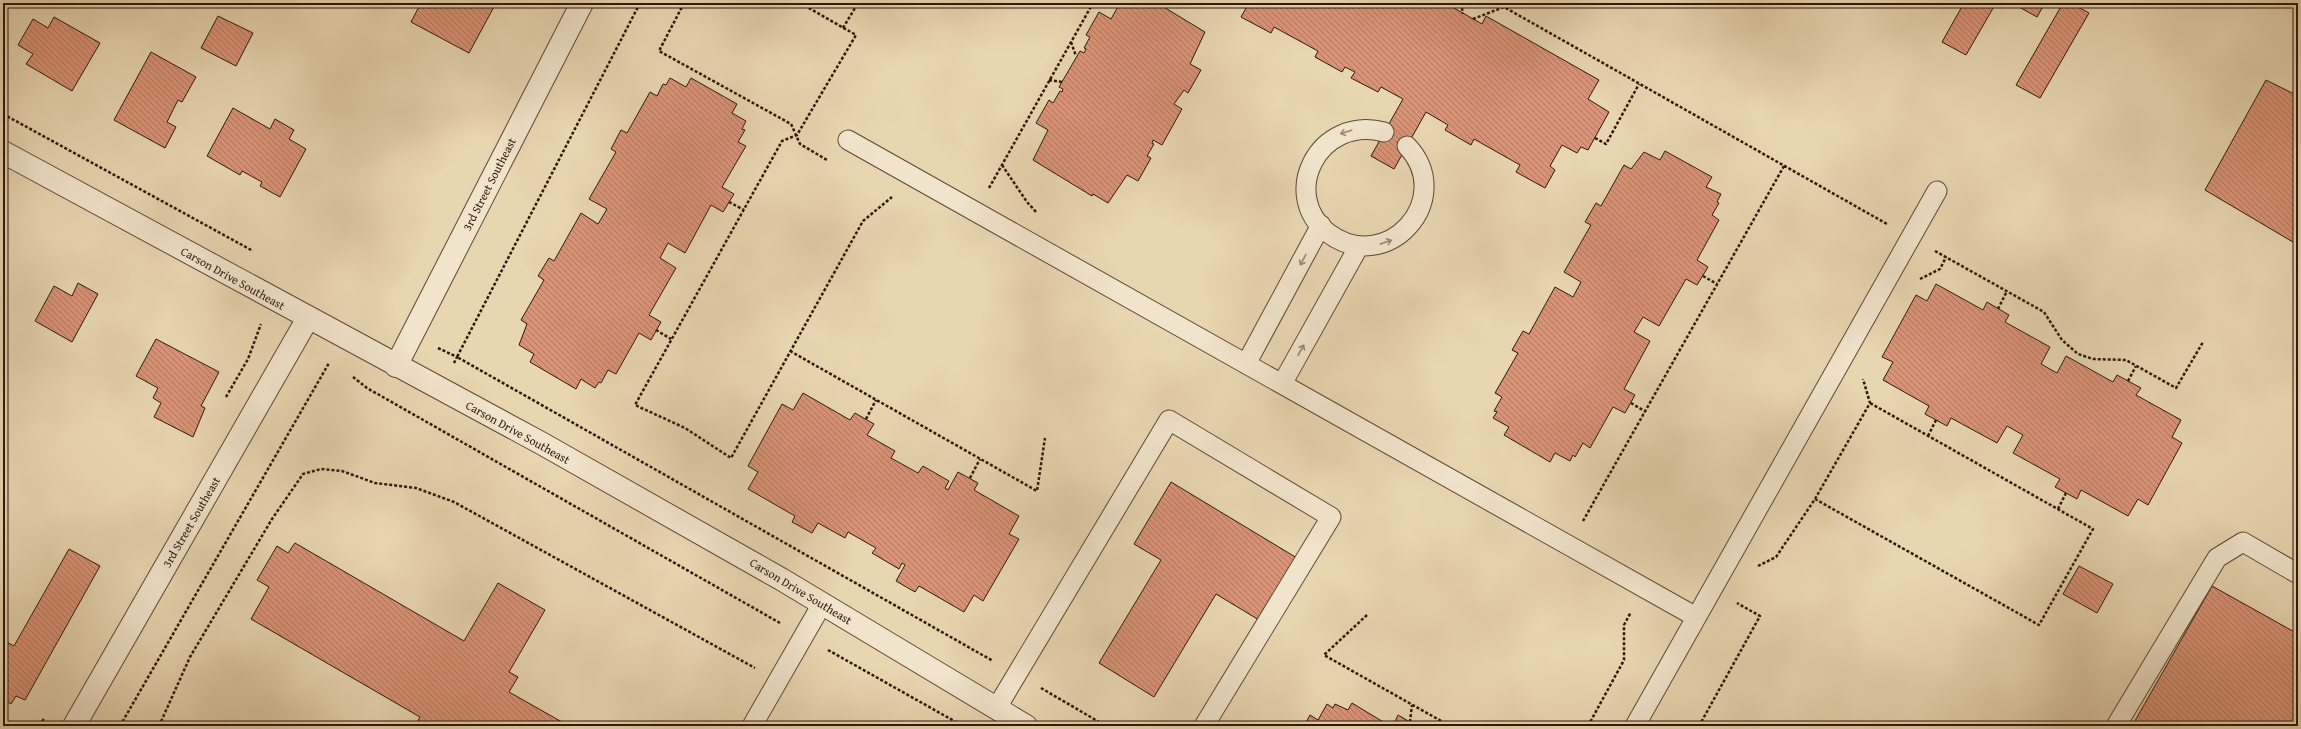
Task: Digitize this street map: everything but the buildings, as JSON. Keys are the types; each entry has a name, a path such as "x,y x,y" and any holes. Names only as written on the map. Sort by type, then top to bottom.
{"street":[{"name":"3rd Street Southeast","path":"396,366 582,3"},
{"name":"Carson Drive Southeast","path":"3,152 548,447 822,604 1026,726"},
{"name":"3rd Street Southeast","path":"74,726 308,318"}],"lane":[{"path":"1384,132 1372,129 1356,129 1340,134 1326,144 1315,157 1308,172 1307,189 1310,205 1321,225 1342,241 1358,246 1375,245 1391,240 1405,231 1416,218 1422,202 1424,186 1422,169 1414,154 1407,146"},
{"path":"848,140 1696,618"},
{"path":"1635,726 1937,191"},
{"path":"1246,364 1321,225"},
{"path":"1282,384 1358,246"},
{"path":"996,709 1169,420 1331,517 1204,726"},
{"path":"2116,726 2217,558 2243,542 2298,574"},
{"path":"752,726 822,604"}],"path":[{"path":"640,3 457,358 1106,726"},
{"path":"684,3 659,51 791,124 800,144 834,164"},
{"path":"800,3 856,36 797,135 782,141 635,405 685,428 731,458 863,221 892,197"},
{"path":"843,28 858,3"},
{"path":"975,212 1093,3"},
{"path":"1461,3 1463,14"},
{"path":"1497,3 2044,312 2062,340 2078,354 2093,359 2126,360 2176,388 2204,342"},
{"path":"1473,19 1504,7"},
{"path":"1071,42 1076,56"},
{"path":"1049,80 1062,82"},
{"path":"1594,138 1606,144 1640,84"},
{"path":"1002,165 1027,202 1040,215"},
{"path":"1579,519 1584,522 1784,166"},
{"path":"886,193 898,200"},
{"path":"729,202 744,210"},
{"path":"1703,276 1718,284"},
{"path":"1998,309 2006,291"},
{"path":"254,320 336,367"},
{"path":"656,330 671,339"},
{"path":"790,351 1037,491 1045,438"},
{"path":"120,726 329,363"},
{"path":"2128,381 2136,366"},
{"path":"349,375 368,388 963,726"},
{"path":"866,419 876,400"},
{"path":"1631,403 1646,412"},
{"path":"1815,499 2039,625 2093,529 1870,403"},
{"path":"1928,436 1936,420"},
{"path":"970,478 980,459"},
{"path":"159,726 190,657 272,519 303,474 321,469 342,471 375,483 416,488 454,502 778,681"},
{"path":"2058,509 2066,493"},
{"path":"1699,726 1760,616 1735,602"},
{"path":"1588,726 1624,660 1624,625 1630,612"},
{"path":"1367,615 1324,655 1450,726"},
{"path":"1410,722 1412,705"}]}
